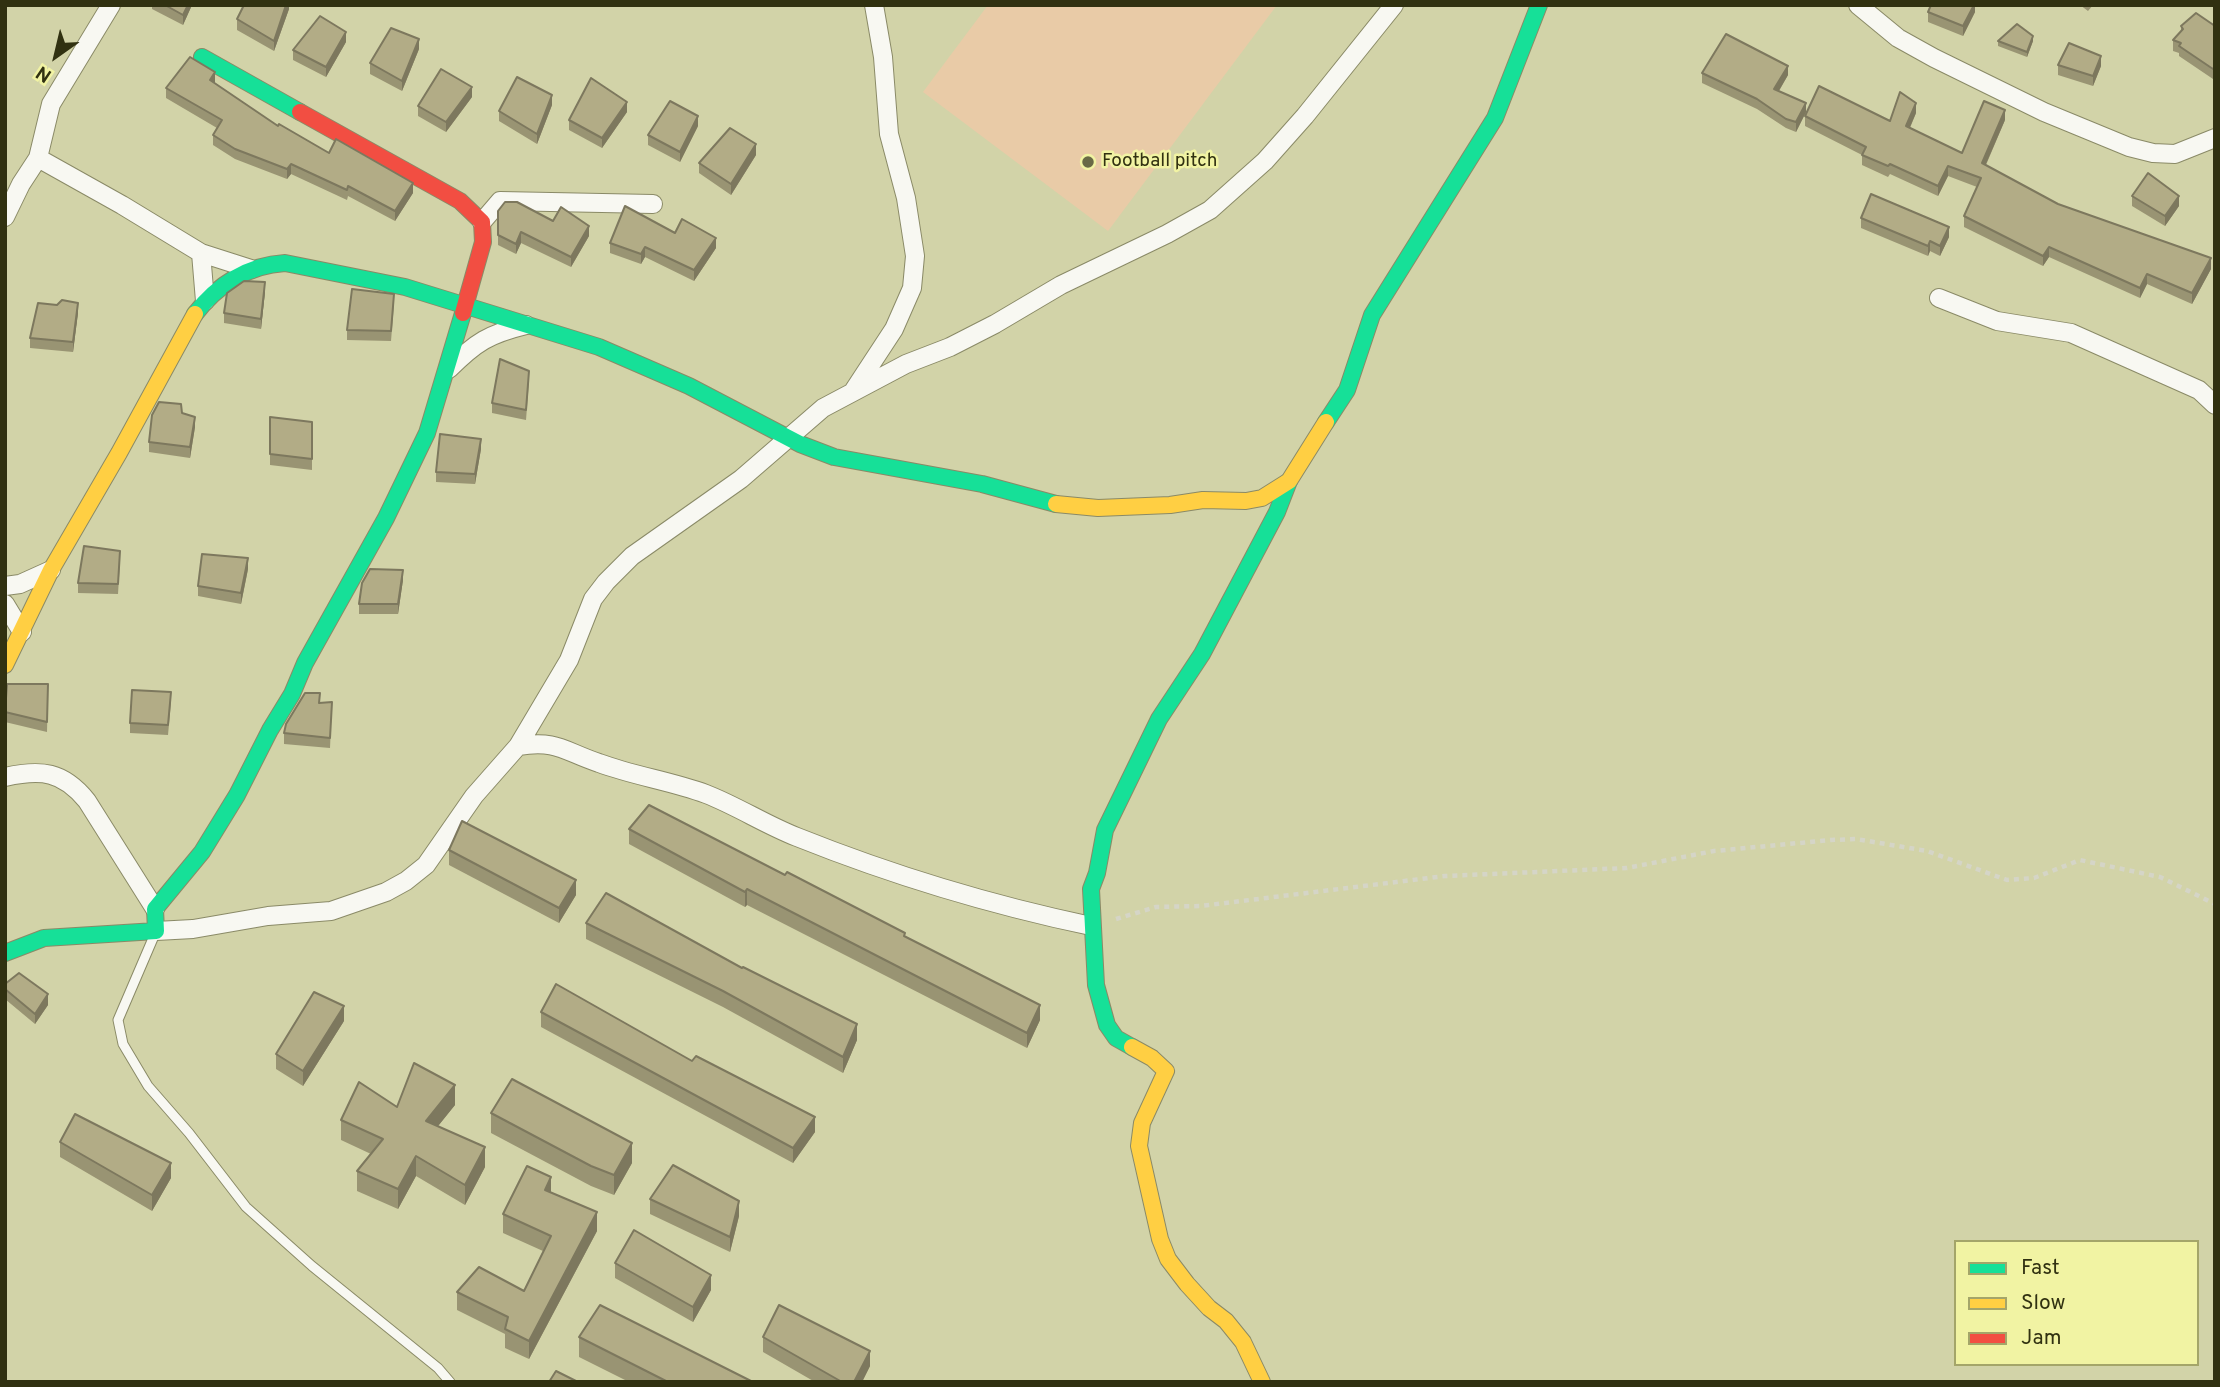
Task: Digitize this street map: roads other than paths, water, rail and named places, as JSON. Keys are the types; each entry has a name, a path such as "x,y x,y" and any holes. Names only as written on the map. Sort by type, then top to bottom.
{"street":[{"path":"5,217 21,184 38,159 51,104 111,5"},
{"path":"854,390 894,329 912,288 915,256 906,198 890,134 883,57 874,5"},
{"path":"5,953 44,938 192,929 268,916 331,911 386,892 406,881 426,865 474,796 518,746 569,660 593,599 632,556 741,479 823,408 906,365 950,347 1027,307 1061,285 1167,234 1210,210 1265,161 1320,98 1394,5"},
{"path":"1262,1382 1244,1342 1187,1284 1168,1259 1164,1249 1139,1146 1142,1123 1166,1071 1152,1058 1116,1038 1107,1025 1096,985 1091,890 1105,830 1143,749 1159,719 1202,654 1277,512 1289,481 1347,390 1371,315 1494,118 1539,5"},
{"path":"1858,5 1898,38 1934,58 2044,112 2129,147 2153,153 2175,154 2215,138"},
{"path":"202,57 460,201 482,222"},
{"path":"38,159 122,205 201,253 251,269"},
{"path":"155,908 202,852 237,795 270,730 292,694 305,663 392,506 427,433 483,242 482,222 500,201 653,204"},
{"path":"201,253 205,301"},
{"path":"5,664 51,570 119,453 181,338 205,301 228,282 251,269 276,264 319,269 405,288 599,347 689,386 818,452 834,457 982,484 1062,505 1098,508 1170,505 1203,500 1246,501 1262,498 1289,481"},
{"path":"1939,298 1997,321 2071,333 2199,390 2215,405"},
{"path":"447,371 477,342 526,325"},
{"path":"5,586 20,584 51,570"},
{"path":"5,604 22,632"},
{"path":"518,746 540,743 562,747 600,764 707,795 795,837 857,859 1018,911 1091,926"},
{"path":"5,777 24,773 50,773 78,789 155,908 156,931"}],"lane":[{"path":"156,931 118,1020 123,1044 148,1086 189,1133 246,1207 286,1244 438,1368 450,1382"}],"place":[{"name":"Football pitch","path":"1088,162"}]}
